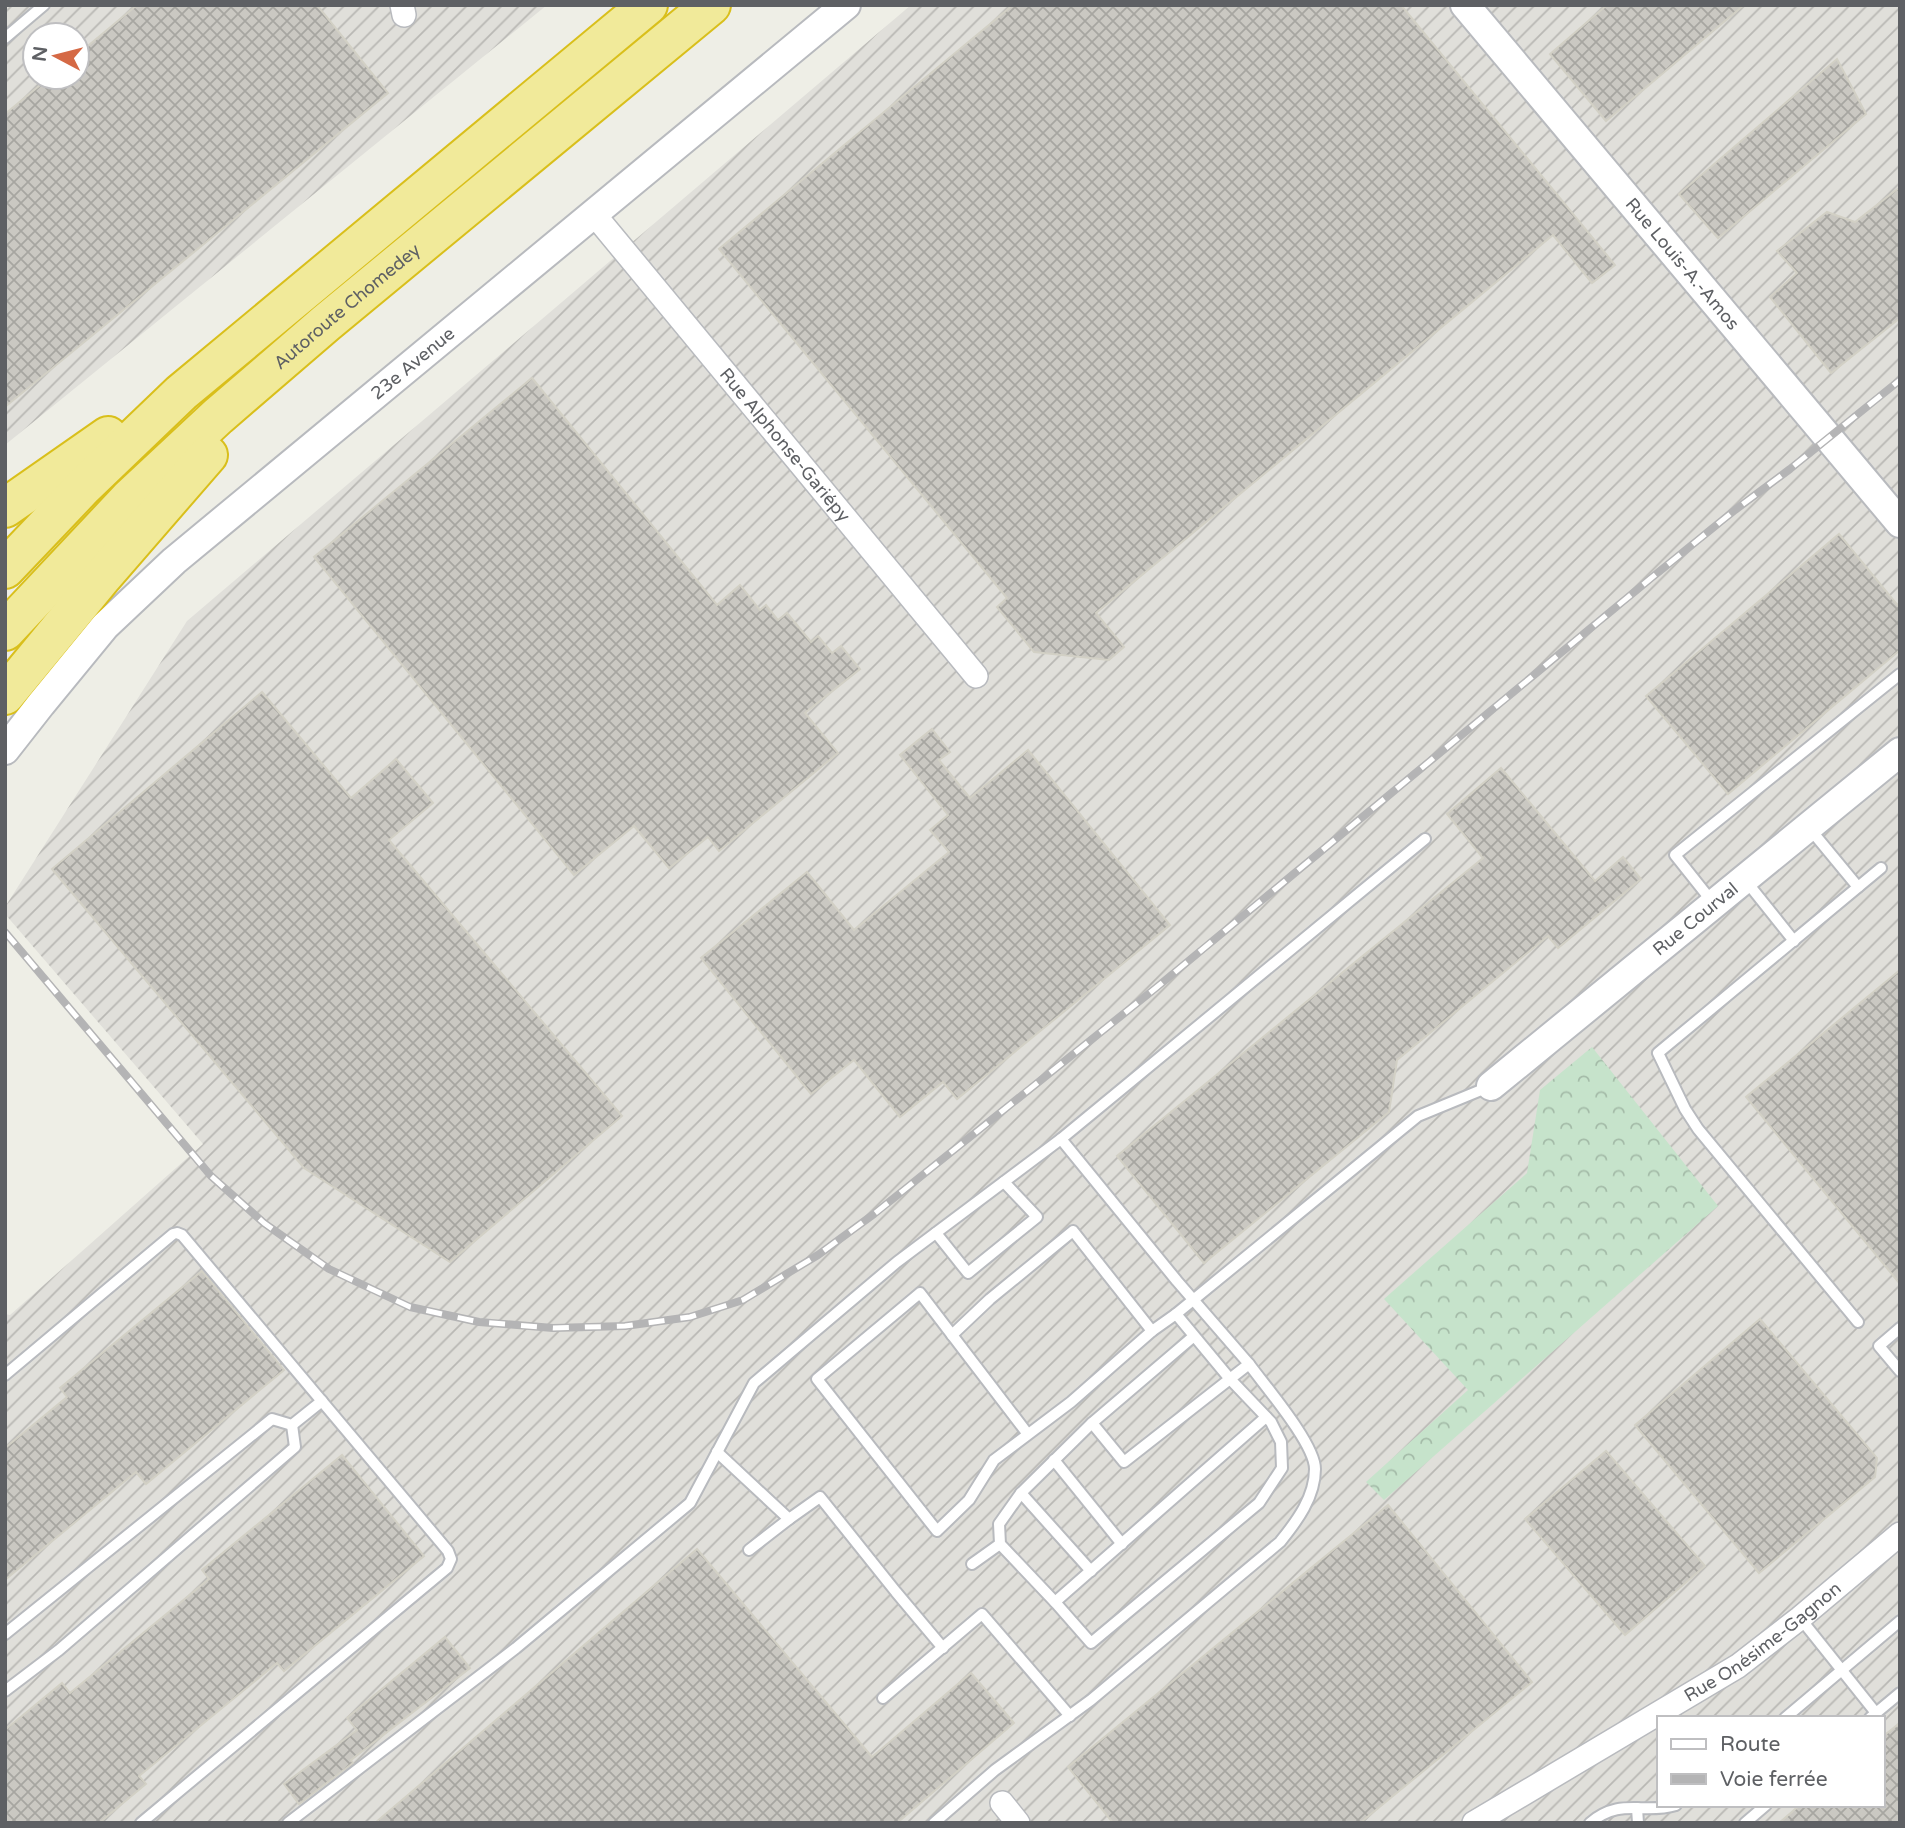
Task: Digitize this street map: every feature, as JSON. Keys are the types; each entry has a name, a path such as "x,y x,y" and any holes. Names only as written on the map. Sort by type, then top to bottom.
{"highway":[{"path":"5,569 133,437 233,348 648,5"},
{"name":"Autoroute Chomedey","path":"5,631 138,490 218,415 711,5"},
{"path":"5,695 130,543 326,323"},
{"path":"5,508 233,348"}],"street":[{"name":"23e Avenue","path":"5,750 105,626 145,587 846,5"},
{"name":"Rue Louis-A.-Amos","path":"1465,5 1900,523"},
{"name":"Rue Alphonse-Gariépy","path":"593,213 976,676"},
{"name":"Rue Courval","path":"1492,1086 1900,752"},
{"name":"Rue Onésime-Gagnon","path":"1474,1823 1719,1678 1800,1618 1900,1534"},
{"path":"1002,1803 1018,1823"}],"lane":[{"path":"5,38 44,5"},
{"path":"1714,904 1675,855 1900,674"},
{"path":"1808,827 1858,887"},
{"path":"288,1823 516,1648 690,1503 754,1383 897,1262 1061,1139 1425,839"},
{"path":"1858,1322 1698,1129 1685,1110 1658,1053 1881,868"},
{"path":"1744,879 1794,941"},
{"path":"1027,1433 920,1293 817,1379 937,1531 969,1500 994,1460 1071,1402 1152,1331 1418,1116 1492,1086"},
{"path":"934,1823 995,1770 1091,1700 1280,1542 1299,1518 1311,1490 1315,1467 1309,1445 1249,1364 1061,1139"},
{"path":"936,1233 968,1273 1037,1217 1004,1182"},
{"path":"952,1335 989,1299 1073,1231 1152,1331"},
{"path":"5,1375 173,1234 182,1235 448,1551 451,1559 447,1568 141,1823"},
{"path":"1175,1314 1271,1422 1282,1442 1282,1468 1259,1503 1091,1643 1000,1544 999,1524 1021,1493 1092,1423 1194,1336"},
{"path":"1900,1328 1879,1346 1900,1371"},
{"path":"1092,1423 1124,1462 1249,1364"},
{"path":"292,1425 322,1401"},
{"path":"1055,1602 1266,1417"},
{"path":"5,1634 272,1419 292,1425"},
{"path":"5,1691 59,1650 295,1447 292,1425"},
{"path":"1282,1442 1301,1434"},
{"path":"717,1452 789,1519"},
{"path":"1054,1461 1122,1544"},
{"path":"1021,1493 1091,1571"},
{"path":"749,1550 820,1497 943,1648"},
{"path":"972,1564 1000,1544"},
{"path":"883,1699 982,1614 1070,1716"},
{"path":"1800,1618 1873,1715 1900,1693"},
{"path":"1787,1716 1900,1621"},
{"path":"1590,1823 1613,1809 1667,1807"},
{"path":"1745,1823 1764,1807"},
{"path":"1637,1808 1638,1823"}],"shaded area":[{"path":"5,5 547,5 5,445"},
{"path":"911,5 1900,5 1900,1823 5,1823 5,1314 10,1315 203,1144 5,914 5,907 187,621"}],"green space":[{"path":"1592,1047 1718,1206 1384,1500 1366,1482 1468,1390 1384,1299 1527,1173 1540,1090"}],"building":[{"path":"137,5 317,5 388,93 5,407 5,114 33,91 91,91 91,43"},
{"path":"1013,5 1401,5 1615,265 1592,283 1553,235 1096,613 1124,647 1109,660 1034,652 997,607 1007,598 719,249"},
{"path":"1607,5 1744,5 1606,121 1550,54"},
{"path":"1837,59 1866,114 1718,238 1679,194"},
{"path":"1900,187 1900,318 1831,373 1770,297 1797,273 1777,251 1827,212 1855,222"},
{"path":"532,378 717,605 740,585 760,610 766,605 778,620 787,613 811,642 818,636 832,653 841,646 860,669 805,713 838,753 719,851 708,837 669,868 634,826 574,875 314,557"},
{"path":"1839,534 1900,608 1900,650 1728,794 1646,696"},
{"path":"262,692 351,798 396,759 433,803 389,840 622,1116 450,1262 304,1168 52,869"},
{"path":"932,729 950,752 939,760 970,798 1028,750 1170,925 957,1099 943,1082 900,1117 854,1060 811,1094 701,958 807,872 854,930 949,852 930,830 948,815 900,755"},
{"path":"1501,768 1595,881 1623,857 1641,879 1558,948 1548,936 1397,1060 1389,1112 1204,1263 1117,1156 1483,858 1447,814"},
{"path":"1900,970 1900,1284 1746,1097"},
{"path":"202,1271 284,1370 146,1484 136,1472 5,1580 5,1448 67,1397 60,1388"},
{"path":"1760,1319 1877,1458 1875,1477 1759,1573 1635,1425"},
{"path":"1606,1451 1705,1566 1625,1635 1525,1519"},
{"path":"342,1455 424,1556 284,1671 277,1663 139,1776 146,1784 99,1823 5,1823 5,1730 62,1683 70,1693 209,1579 202,1570"},
{"path":"1388,1505 1532,1682 1360,1823 1113,1823 1068,1767"},
{"path":"697,1549 872,1757 971,1673 1014,1723 897,1823 375,1823"},
{"path":"445,1637 470,1668 299,1804 284,1784 357,1730 347,1718"},
{"path":"1900,1723 1900,1823 1779,1823 1798,1807 1884,1807 1884,1735"}],"railway":[{"path":"5,932 211,1176 264,1223 329,1269 410,1307 479,1322 553,1328 625,1326 690,1317 743,1300 818,1255 874,1214 1157,987 1650,579 1900,380"}]}
